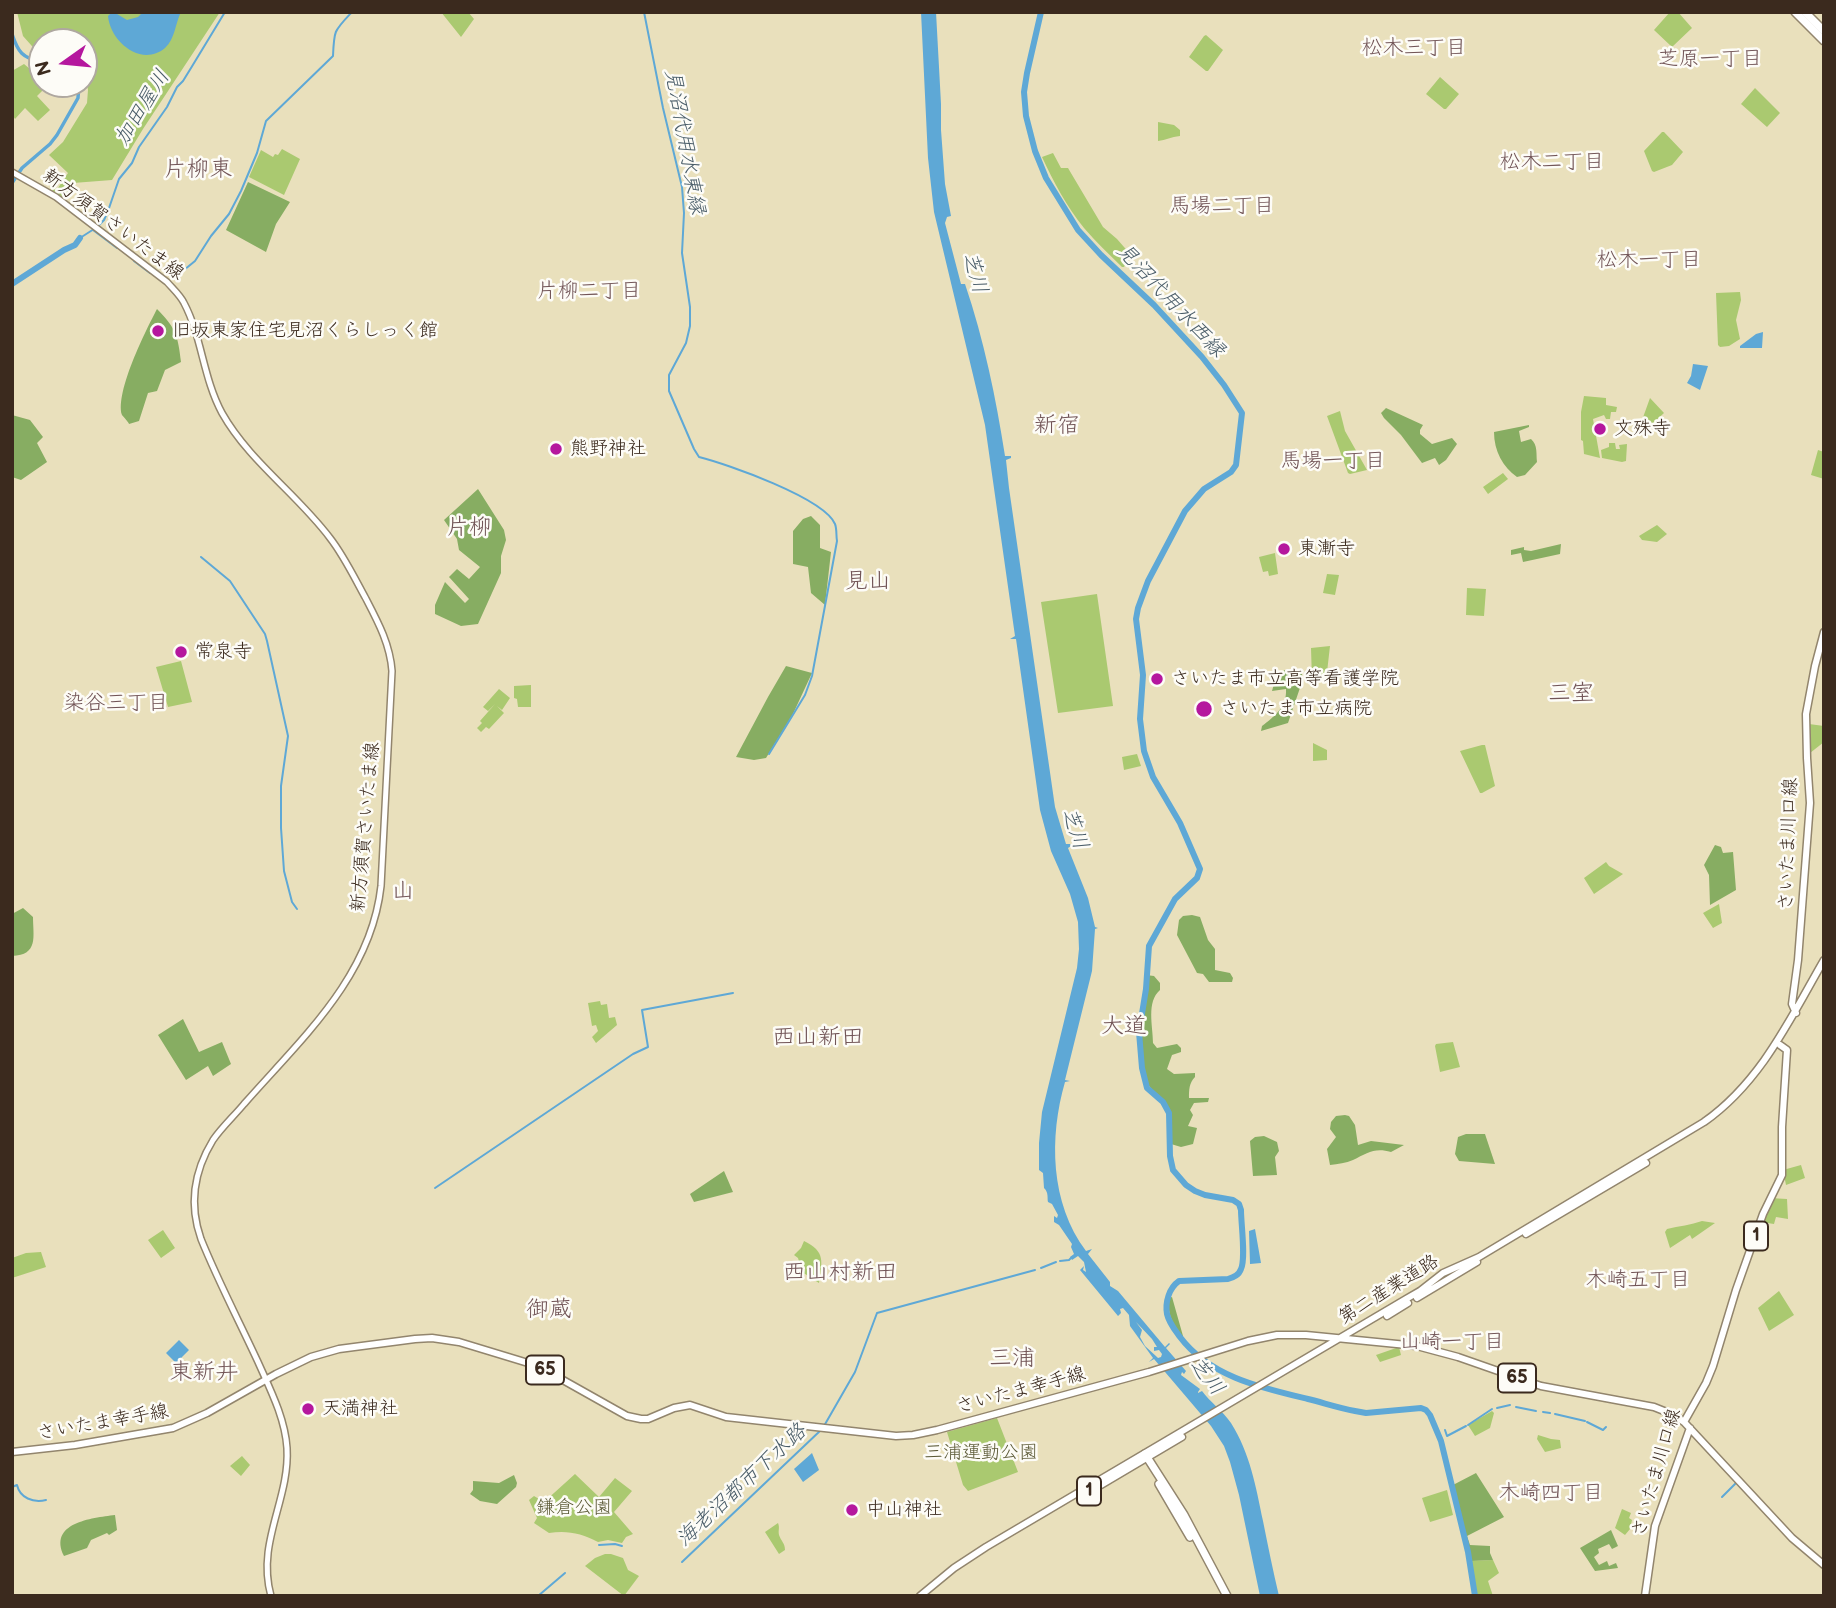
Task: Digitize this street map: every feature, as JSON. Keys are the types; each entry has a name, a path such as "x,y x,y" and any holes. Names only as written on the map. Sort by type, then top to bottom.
{"highway":[{"path":"1795,12 1824,41"},
{"path":"1805,12 1824,31"},
{"path":"1145,1457 1184,1515 1225,1596"},
{"path":"1145,1457 1225,1596"}],"main road":[{"name":"新方須賀さいたま線","path":"13,173 56,197 167,282 180,297 192,324 209,384 223,414 243,442 335,544 380,627 390,654 392,682 383,858 380,897 371,933 342,989 217,1135 201,1162 194,1194 195,1215 201,1239 266,1380 283,1424 287,1452 286,1471 267,1552 271,1596"},
{"name":"さいたま川口線","path":"1796,1013 1793,1004 1810,803 1806,714 1824,632"},
{"name":"第二産業道路","path":"922,1596 954,1568 1707,1125 1726,1111 1764,1069 1780,1045 1824,960"},
{"name":"第二産業道路","path":"1344,1339 1420,1291 1443,1273 1479,1257 1714,1116 1756,1073 1824,967"},
{"name":"さいたま川口線","path":"1645,1596 1655,1526 1687,1425 1713,1366 1763,1214 1782,1175 1787,1050 1780,1045"},
{"name":"さいたま幸手線","path":"12,1452 75,1445 173,1428 193,1420 303,1360 331,1351 404,1340 443,1339 545,1369 627,1416 637,1419 649,1419 674,1408 690,1405 720,1416 888,1435 925,1433 1153,1371 1256,1338 1306,1335 1401,1343 1436,1350 1541,1386 1662,1409 1687,1425 1792,1538 1824,1565"}],"green space":[{"path":"17,12 220,12 112,180 73,183 65,199 52,190 58,188 68,173 49,155 63,142 87,98 98,98 98,28 28,28 28,42 23,36"},
{"path":"441,12 468,12 474,19 461,37"},
{"path":"1670,12 1678,12 1692,28 1672,47 1654,30"},
{"path":"1206,35 1223,50 1208,71 1189,57"},
{"path":"24,64 28,67 28,98 39,98 50,110 38,121 25,108 15,119 12,114 12,71"},
{"path":"1440,77 1459,94 1446,109 1426,94"},
{"path":"1755,88 1780,113 1767,127 1741,104"},
{"path":"1158,122 1174,125 1180,130 1180,136 1158,141"},
{"path":"1662,132 1683,152 1672,165 1654,172 1644,151"},
{"path":"282,149 300,159 284,195 249,177 261,150 273,157"},
{"path":"1053,153 1061,168 1068,168 1103,227 1131,255 1124,267 1089,233 1066,203 1042,157"},
{"path":"248,182 290,202 276,224 266,252 226,230"},
{"path":"1740,292 1741,300 1736,320 1740,339 1729,346 1720,347 1716,293"},
{"path":"157,309 175,333 181,362 165,370 157,391 148,393 139,421 129,424 122,415 123,392 133,361"},
{"path":"1584,396 1606,398 1606,405 1617,407 1616,412 1611,412 1610,419 1606,419 1604,415 1593,419 1600,458 1584,454 1581,412"},
{"path":"1650,398 1664,413 1651,425 1641,423"},
{"path":"1386,408 1423,425 1420,434 1432,444 1452,438 1457,444 1439,465 1435,458 1422,463 1384,418 1381,413"},
{"path":"1340,411 1345,431 1367,470 1348,473 1327,416"},
{"path":"12,415 30,420 43,437 37,443 47,462 21,480 12,477"},
{"path":"1529,425 1519,431 1521,442 1531,439 1533,441 1537,462 1525,475 1517,477 1500,458 1494,432"},
{"path":"1609,443 1615,443 1616,449 1620,449 1619,445 1627,444 1626,461 1602,458 1601,450 1609,447"},
{"path":"1818,450 1824,452 1824,479 1811,475"},
{"path":"1503,473 1508,479 1488,494 1483,487"},
{"path":"478,489 504,530 506,540 501,556 501,573 478,624 461,626 435,614 435,605 445,582 465,603 469,599 449,577 457,569 469,579 480,567 459,550 457,539 444,520"},
{"path":"811,516 820,525 820,548 831,552 825,605 811,593 808,567 793,564 793,531 803,519"},
{"path":"1657,525 1667,534 1657,542 1642,540 1639,536"},
{"path":"1561,544 1560,554 1523,562 1521,553 1511,555 1511,550 1524,547 1524,550 1531,551"},
{"path":"1275,553 1278,574 1269,576 1268,571 1263,572 1259,557"},
{"path":"1327,574 1339,575 1335,595 1323,593"},
{"path":"1467,588 1486,589 1484,616 1466,615"},
{"path":"1097,594 1113,706 1058,713 1041,602"},
{"path":"1330,646 1326,681 1312,680 1311,648"},
{"path":"181,661 192,702 168,707 156,667"},
{"path":"786,666 812,673 792,716 766,758 754,760 736,757 768,697"},
{"path":"1284,670 1295,674 1302,673 1302,682 1288,723 1261,731 1262,726 1276,715 1284,701 1286,689 1272,691 1275,680 1282,676"},
{"path":"531,685 531,707 518,707 517,699 514,698 514,686"},
{"path":"499,689 510,698 502,710 497,706 504,713 489,729 486,727 481,732 477,728 482,723 480,721 495,704 488,711 483,707"},
{"path":"1809,724 1824,726 1824,742 1810,753 1808,752"},
{"path":"1313,743 1327,750 1327,760 1313,761"},
{"path":"1485,745 1495,786 1480,793 1460,751"},
{"path":"1137,754 1141,766 1124,770 1122,757"},
{"path":"1715,845 1721,847 1723,853 1733,852 1736,890 1710,905 1709,875 1704,865"},
{"path":"1606,862 1623,874 1594,894 1584,878"},
{"path":"1719,904 1722,923 1713,928 1703,913"},
{"path":"23,908 33,917 33,943 27,952 12,956 12,914"},
{"path":"1183,916 1200,917 1208,940 1215,949 1215,970 1230,973 1232,982 1209,982 1203,974 1197,973 1177,935 1179,920"},
{"path":"1146,975 1154,976 1160,983 1160,990 1152,1008 1153,1043 1157,1048 1177,1044 1181,1052 1172,1055 1167,1069 1174,1074 1195,1073 1189,1098 1209,1098 1208,1102 1194,1103 1190,1110 1193,1115 1188,1126 1197,1128 1193,1144 1181,1147 1171,1144 1172,1132 1168,1113 1163,1102 1147,1083 1143,1068 1140,1028"},
{"path":"600,1001 601,1005 607,1004 609,1018 615,1017 617,1025 596,1043 592,1037 598,1031 596,1025 592,1026 588,1003"},
{"path":"183,1019 199,1052 222,1042 231,1064 213,1076 208,1066 186,1080 158,1035"},
{"path":"1453,1042 1460,1067 1440,1072 1435,1046"},
{"path":"1336,1116 1349,1116 1355,1125 1358,1145 1371,1141 1404,1145 1391,1152 1376,1150 1350,1161 1330,1165 1327,1149 1336,1137 1330,1129 1331,1122"},
{"path":"1485,1134 1495,1164 1459,1161 1455,1154 1458,1137"},
{"path":"1264,1136 1277,1142 1277,1175 1253,1176 1250,1141"},
{"path":"1801,1165 1805,1178 1786,1185 1783,1170"},
{"path":"724,1171 733,1192 694,1202 690,1194"},
{"path":"1770,1198 1787,1199 1788,1219 1776,1217 1774,1224 1761,1222"},
{"path":"1702,1221 1715,1223 1692,1239 1690,1235 1670,1248 1665,1232 1667,1229"},
{"path":"163,1230 175,1248 161,1258 148,1240"},
{"path":"804,1241 816,1249 821,1258 819,1283 802,1272 798,1258 794,1255"},
{"path":"41,1252 46,1267 12,1278 12,1258"},
{"path":"1779,1291 1794,1315 1769,1331 1758,1308"},
{"path":"1172,1297 1182,1337 1170,1314 1169,1298"},
{"path":"1399,1347 1401,1355 1380,1362 1376,1355"},
{"path":"1492,1411 1494,1413 1490,1428 1475,1436 1468,1425"},
{"name":"三浦運動公園","path":"997,1418 1018,1472 968,1491 963,1485 947,1432"},
{"path":"1538,1435 1560,1440 1561,1448 1545,1452 1537,1439"},
{"path":"242,1456 250,1465 241,1476 230,1466"},
{"path":"1476,1473 1504,1517 1467,1536 1470,1545 1490,1546 1493,1560 1471,1561 1453,1485"},
{"name":"鎌倉公園","path":"575,1474 599,1497 615,1478 632,1491 614,1512 633,1534 626,1537 622,1543 608,1540 598,1542 568,1532 549,1533 534,1523 537,1518 529,1500 534,1496 544,1502"},
{"path":"514,1475 516,1487 497,1504 480,1501 470,1494 473,1481 499,1483"},
{"path":"1447,1490 1453,1515 1430,1522 1422,1498"},
{"path":"1622,1509 1631,1513 1629,1518 1632,1520 1625,1535 1615,1528"},
{"path":"115,1515 117,1530 91,1540 87,1548 64,1556 62,1536 67,1529 84,1521"},
{"path":"778,1523 785,1550 779,1554 765,1532"},
{"path":"1611,1530 1618,1546 1612,1549 1609,1544 1598,1549 1599,1553 1594,1557 1599,1565 1607,1561 1609,1566 1616,1563 1618,1568 1595,1571 1580,1548"},
{"path":"605,1554 623,1558 628,1570 639,1576 624,1596 585,1566"},
{"path":"1493,1560 1499,1573 1488,1581 1493,1596 1477,1596 1471,1561"}],"water":[{"path":"143,12 181,12 171,40 165,48 146,55 128,49 121,42 114,34 108,16 111,13 117,14 127,20 138,17"},
{"path":"921,12 936,12 941,130 945,184 951,216 947,217 945,223 961,284 965,284 984,348 1005,456 1011,456 1006,460 1009,488 1055,807 1066,844 1071,846 1068,848 1088,898 1095,927 1098,928 1095,929 1092,971 1065,1080 1070,1081 1065,1082 1056,1125 1059,1191 1074,1232 1086,1251 1092,1249 1088,1254 1110,1282 1110,1286 1118,1291 1165,1347 1170,1344 1166,1348 1186,1371 1181,1375 1200,1389 1198,1393 1202,1391 1238,1434 1255,1483 1279,1596 1260,1596 1239,1495 1224,1446 1211,1426 1154,1359 1149,1362 1153,1358 1130,1326 1129,1315 1123,1308 1118,1316 1080,1270 1084,1266 1083,1270 1086,1272 1084,1262 1078,1256 1072,1260 1072,1244 1054,1222 1054,1216 1057,1218 1058,1215 1048,1202 1043,1173 1039,1170 1042,1112 1077,968 1078,922 1070,894 1051,851 1040,810 1016,639 1010,639 1015,636 985,425 934,212 928,158","holes":["1136,1322 1157,1347 1154,1347 1154,1351 1159,1350 1161,1357 1158,1358 1145,1346 1140,1337 1142,1330"]},
{"path":"1763,332 1762,348 1740,348 1756,334"},
{"path":"1693,364 1708,366 1700,390 1687,383"},
{"path":"1255,1229 1261,1263 1250,1264 1249,1231"},
{"path":"179,1340 189,1350 176,1363 166,1353"},
{"path":"812,1453 819,1470 803,1482 794,1469"}],"waterway":[{"name":"加田屋川","path":"98,226 104,220 119,179 132,163 139,147 167,107 225,12"},
{"name":"見沼代用水東縁","path":"184,270 195,261 229,214 257,153 266,121 333,56 336,31 352,12"},
{"name":"見沼代用水東縁","path":"644,12 682,187 684,213 682,253 690,326 686,343 669,375 669,391 699,457 751,474 795,493 827,514 836,528 837,541 812,676 805,695 769,754"},
{"name":"見沼代用水西縁","path":"1041,12 1024,92 1026,116 1035,151 1046,178 1078,230 1202,357 1242,413 1236,465 1231,472 1204,489 1185,511 1148,581 1136,619 1143,675 1140,719 1144,751 1153,777 1180,823 1200,869 1197,878 1175,899 1149,946 1139,1032 1142,1068 1147,1088 1163,1102 1169,1113 1173,1170 1195,1191 1233,1200 1239,1204 1243,1241 1242,1264 1238,1274 1228,1279 1179,1281 1168,1296 1167,1314 1174,1329 1192,1351 1206,1362 1238,1379 1366,1413 1421,1408 1426,1410 1441,1441 1468,1552 1475,1596"},
{"name":"見沼代用水東縁","path":"12,34 16,45 28,57"},
{"name":"見沼代用水東縁","path":"12,183 22,168 57,135 78,98"},
{"name":"加田屋川","path":"80,238 94,229"},
{"name":"見沼代用水東縁","path":"93,230 117,248"},
{"name":"加田屋川","path":"12,284 75,245 80,238"},
{"name":"見沼代用水東縁","path":"134,261 150,273"},
{"path":"201,557 230,581 267,641 288,736 281,786 281,828 284,871 292,902 297,909"},
{"path":"435,1188 633,1054 648,1047 642,1010 733,993"},
{"name":"海老沼都市下水路","path":"1060,1261 1072,1257"},
{"name":"海老沼都市下水路","path":"1041,1268 1056,1262"},
{"name":"海老沼都市下水路","path":"824,1426 855,1372 877,1313 1035,1270"},
{"path":"1497,1408 1510,1405"},
{"path":"1516,1407 1536,1411"},
{"path":"1468,1425 1492,1409"},
{"path":"1543,1412 1550,1413"},
{"path":"1555,1414 1585,1421"},
{"path":"1587,1422 1603,1430 1606,1427"},
{"path":"1445,1430 1447,1436 1466,1426"},
{"name":"海老沼都市下水路","path":"682,1562 821,1430"},
{"path":"1722,1497 1736,1483"},
{"path":"12,1487 17,1485 21,1493 28,1498 46,1500"},
{"name":"海老沼都市下水路","path":"599,1545 622,1546"},
{"name":"海老沼都市下水路","path":"538,1596 565,1573"}],"place":[{"name":"旧坂東家住宅見沼くらしっく館","path":"158,331"},
{"name":"文殊寺","path":"1600,429"},
{"name":"熊野神社","path":"556,449"},
{"name":"東漸寺","path":"1284,549"},
{"name":"常泉寺","path":"181,652"},
{"name":"さいたま市立高等看護学院","path":"1157,679"},
{"name":"さいたま市立病院","path":"1204,709"},
{"name":"天満神社","path":"308,1409"},
{"name":"中山神社","path":"852,1510"}],"district":[{"name":"松木三丁目","path":"1414,49"},
{"name":"芝原一丁目","path":"1710,60"},
{"name":"松木二丁目","path":"1552,163"},
{"name":"片柳東","path":"198,170"},
{"name":"馬場二丁目","path":"1222,207"},
{"name":"松木一丁目","path":"1649,261"},
{"name":"片柳二丁目","path":"589,292"},
{"name":"新宿","path":"1057,426"},
{"name":"馬場一丁目","path":"1333,462"},
{"name":"片柳","path":"469,528"},
{"name":"見山","path":"868,582"},
{"name":"三室","path":"1571,694"},
{"name":"染谷三丁目","path":"116,704"},
{"name":"山","path":"403,892"},
{"name":"大道","path":"1124,1027"},
{"name":"西山新田","path":"818,1038"},
{"name":"西山村新田","path":"840,1273"},
{"name":"木崎五丁目","path":"1638,1281"},
{"name":"御蔵","path":"549,1310"},
{"name":"山崎一丁目","path":"1452,1343"},
{"name":"三浦","path":"1012,1359"},
{"name":"東新井","path":"204,1373"},
{"name":"木崎四丁目","path":"1551,1494"}],"water label":[{"name":"芝川","path":"974,273"},
{"name":"芝川","path":"1074,829"},
{"name":"芝川","path":"1206,1377"}]}
